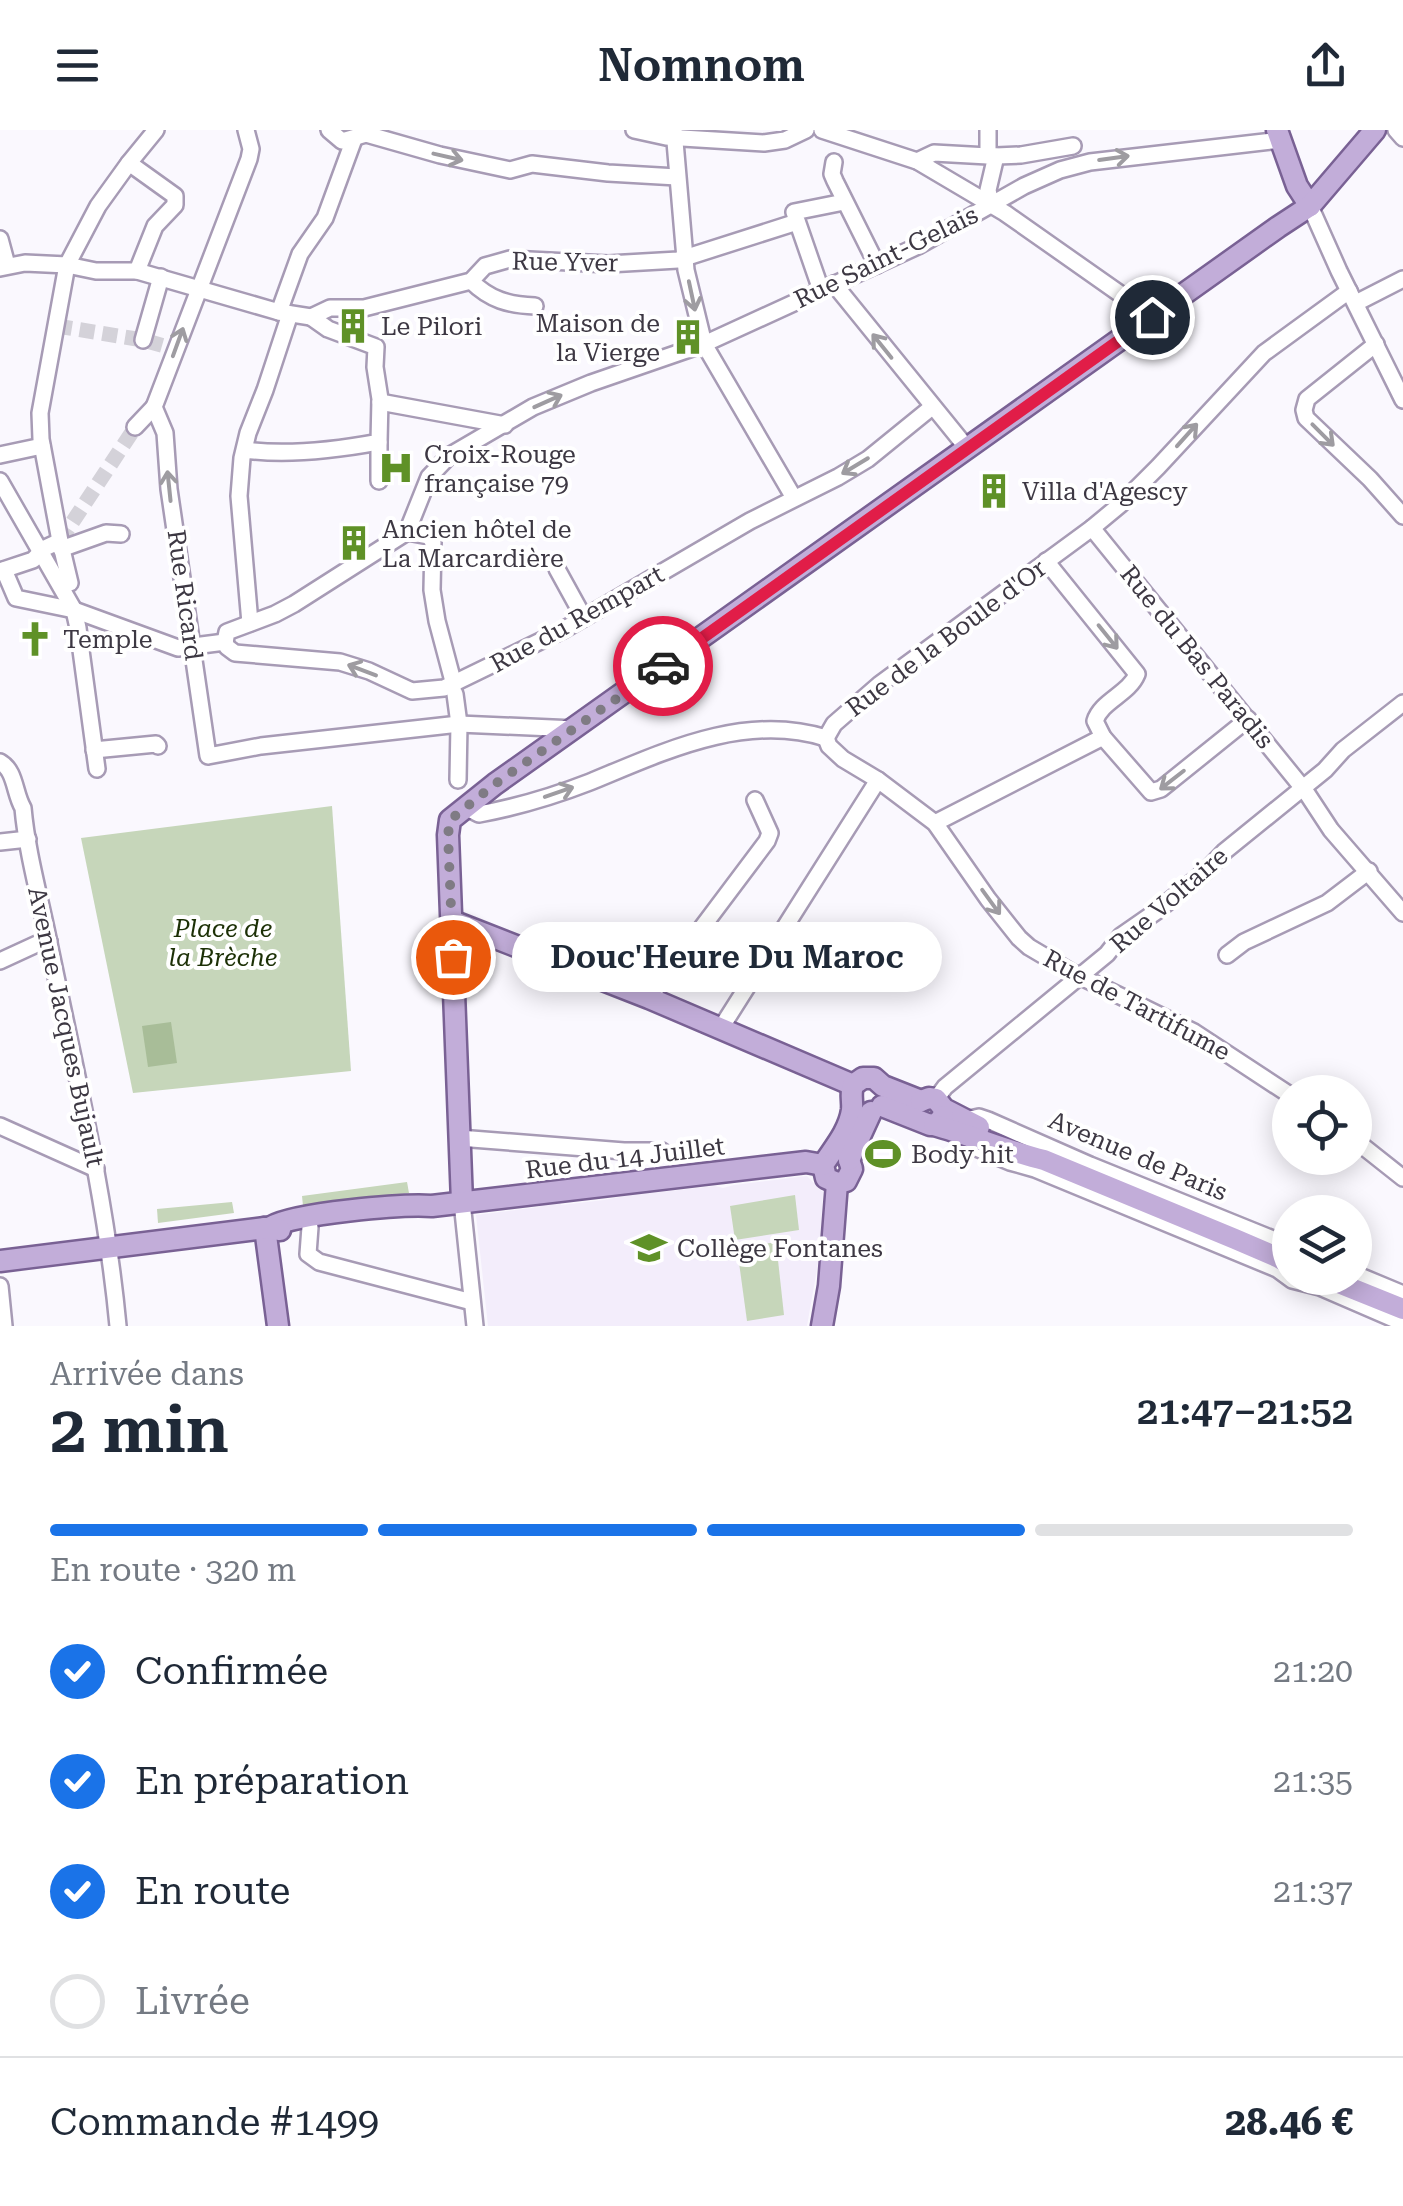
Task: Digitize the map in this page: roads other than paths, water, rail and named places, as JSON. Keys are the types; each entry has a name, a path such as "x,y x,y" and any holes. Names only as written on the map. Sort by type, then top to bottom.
{"main road":[{"path":"462,1202 450,820 1310,206 1374,130"},
{"path":"1279,135 1297,186 1310,206"},
{"path":"1278,227 1296,197 1297,186"},
{"name":"Avenue de Paris","path":"452,921 720,1028 868,1099 965,1120 1017,1143 1045,1167"},
{"path":"822,1326 830,1286 838,1184 826,1178 838,1145 868,1099"},
{"name":"Avenue de Paris","path":"931,1114 1045,1167 1069,1170 1134,1204 1272,1252"},
{"name":"Rue du 14 Juillet","path":"0,1261 268,1227 308,1217 834,1160"},
{"name":"Rue du 14 Juillet","path":"268,1227 280,1230 415,1214 432,1206"},
{"path":"268,1227 278,1326"},
{"name":"Avenue de Paris","path":"1369,1295 1403,1309"}],"street":[{"path":"61,586 70,583 42,446 40,413 67,265 98,206 156,130"},
{"path":"135,428 154,407 229,216 251,149 246,130"},
{"path":"329,130 342,141 366,134 510,170 532,164 678,177"},
{"path":"634,130 764,142 784,140 806,130"},
{"path":"822,130 918,160 991,205 1152,317"},
{"path":"988,130 991,205"},
{"path":"1396,130 1403,138"},
{"path":"674,134 685,258 704,344 794,498"},
{"name":"Rue Saint-Gelais","path":"407,532 429,477 449,456 556,396 704,344 918,246 1024,186 1077,164 1279,135"},
{"path":"918,160 934,153 1022,155 1074,138 1077,164"},
{"path":"250,622 239,496 248,433 265,390 300,254 325,218 354,139"},
{"path":"834,162 832,174 877,265"},
{"path":"129,163 174,196 174,205 154,226 137,271"},
{"name":"Rue Yver","path":"3,267 67,265 96,271 137,271 284,313 311,317 330,308 364,308 471,282 484,266 510,259 608,264 685,258 797,222 794,212 844,202"},
{"path":"1310,206 1403,400"},
{"path":"797,222 828,287 967,448"},
{"path":"0,239 3,267"},
{"path":"144,340 161,277"},
{"name":"Rue de la Boule d'Or","path":"469,804 479,814 527,803 674,749 736,732 792,731 826,738 834,724 860,701 1121,504 1264,353 1352,297 1403,280"},
{"path":"471,282 485,295 535,306"},
{"path":"311,317 328,330 376,347 380,481"},
{"path":"1376,344 1307,400 1304,410 1306,418 1403,516"},
{"path":"380,402 505,424"},
{"name":"Rue Ricard","path":"154,407 165,433 169,489 208,756 261,746 459,724"},
{"name":"Rue du Rempart","path":"192,648 224,642 235,653 340,662 412,691 455,689 750,521 868,459 932,407"},
{"path":"245,450 342,449 379,442"},
{"path":"0,455 42,446"},
{"path":"0,480 74,610 97,768"},
{"name":"Rue du Bas Paradis","path":"1092,528 1248,719 1332,830 1403,913"},
{"path":"224,642 228,632 294,604 407,532 429,536 433,542 432,590 455,689 458,780"},
{"path":"121,534 106,533 60,545 33,560 2,570 16,598 74,610 178,648 192,648"},
{"path":"1046,562 1137,674 1134,682 1097,713 1095,721 1103,737 1151,792 1156,792 1248,719"},
{"path":"556,570 584,618"},
{"name":"Rue Voltaire","path":"931,1114 945,1086 1107,954 1121,936 1207,870 1225,850 1325,770 1342,750 1403,703"},
{"path":"459,724 574,729"},
{"path":"935,822 1103,737"},
{"name":"Rue de Tartifume","path":"826,738 843,759 935,822 1019,938 1049,960 1194,1032 1272,1082"},
{"path":"94,750 156,744 158,749 115,758"},
{"name":"Avenue Jacques Bujault","path":"0,762 11,772 23,808 96,1169 118,1326"},
{"path":"720,1028 878,780"},
{"path":"649,998 767,840 770,833 755,800"},
{"path":"0,842 28,839"},
{"path":"1226,955 1244,942 1327,903 1368,871"},
{"path":"0,961 49,941"},
{"name":"Avenue de Paris","path":"965,1120 988,1120 1272,1250"},
{"path":"0,1126 96,1169"},
{"path":"459,1138 662,1152"},
{"path":"1372,1153 1403,1178"},
{"name":"Avenue de Paris","path":"1045,1167 1272,1267"},
{"path":"462,1202 475,1326"},
{"path":"310,1227 308,1254 319,1262 472,1302"},
{"path":"0,1286 4,1326"},
{"name":"Avenue de Paris","path":"1372,1288 1403,1294"},
{"name":"Avenue de Paris","path":"1358,1295 1403,1323"}],"tunnel":[{"path":"57,326 175,349"},
{"path":"60,541 134,429"}],"place":[{"name":"Le Pilori","path":"353,326"},
{"name":"Maison de la Vierge","path":"688,337"},
{"name":"Croix-Rouge française 79","path":"396,468"},
{"name":"Villa d'Agescy","path":"994,491"},
{"name":"Ancien hôtel de La Marcardière","path":"354,543"},
{"name":"Temple","path":"35,639"},
{"name":"Douc'Heure Du Maroc","path":"453,957"},
{"name":"Body hit","path":"883,1154"},
{"name":"Collège Fontanes","path":"649,1248"}],"park label":[{"name":"Place de la Brèche","path":"223,942"}]}
